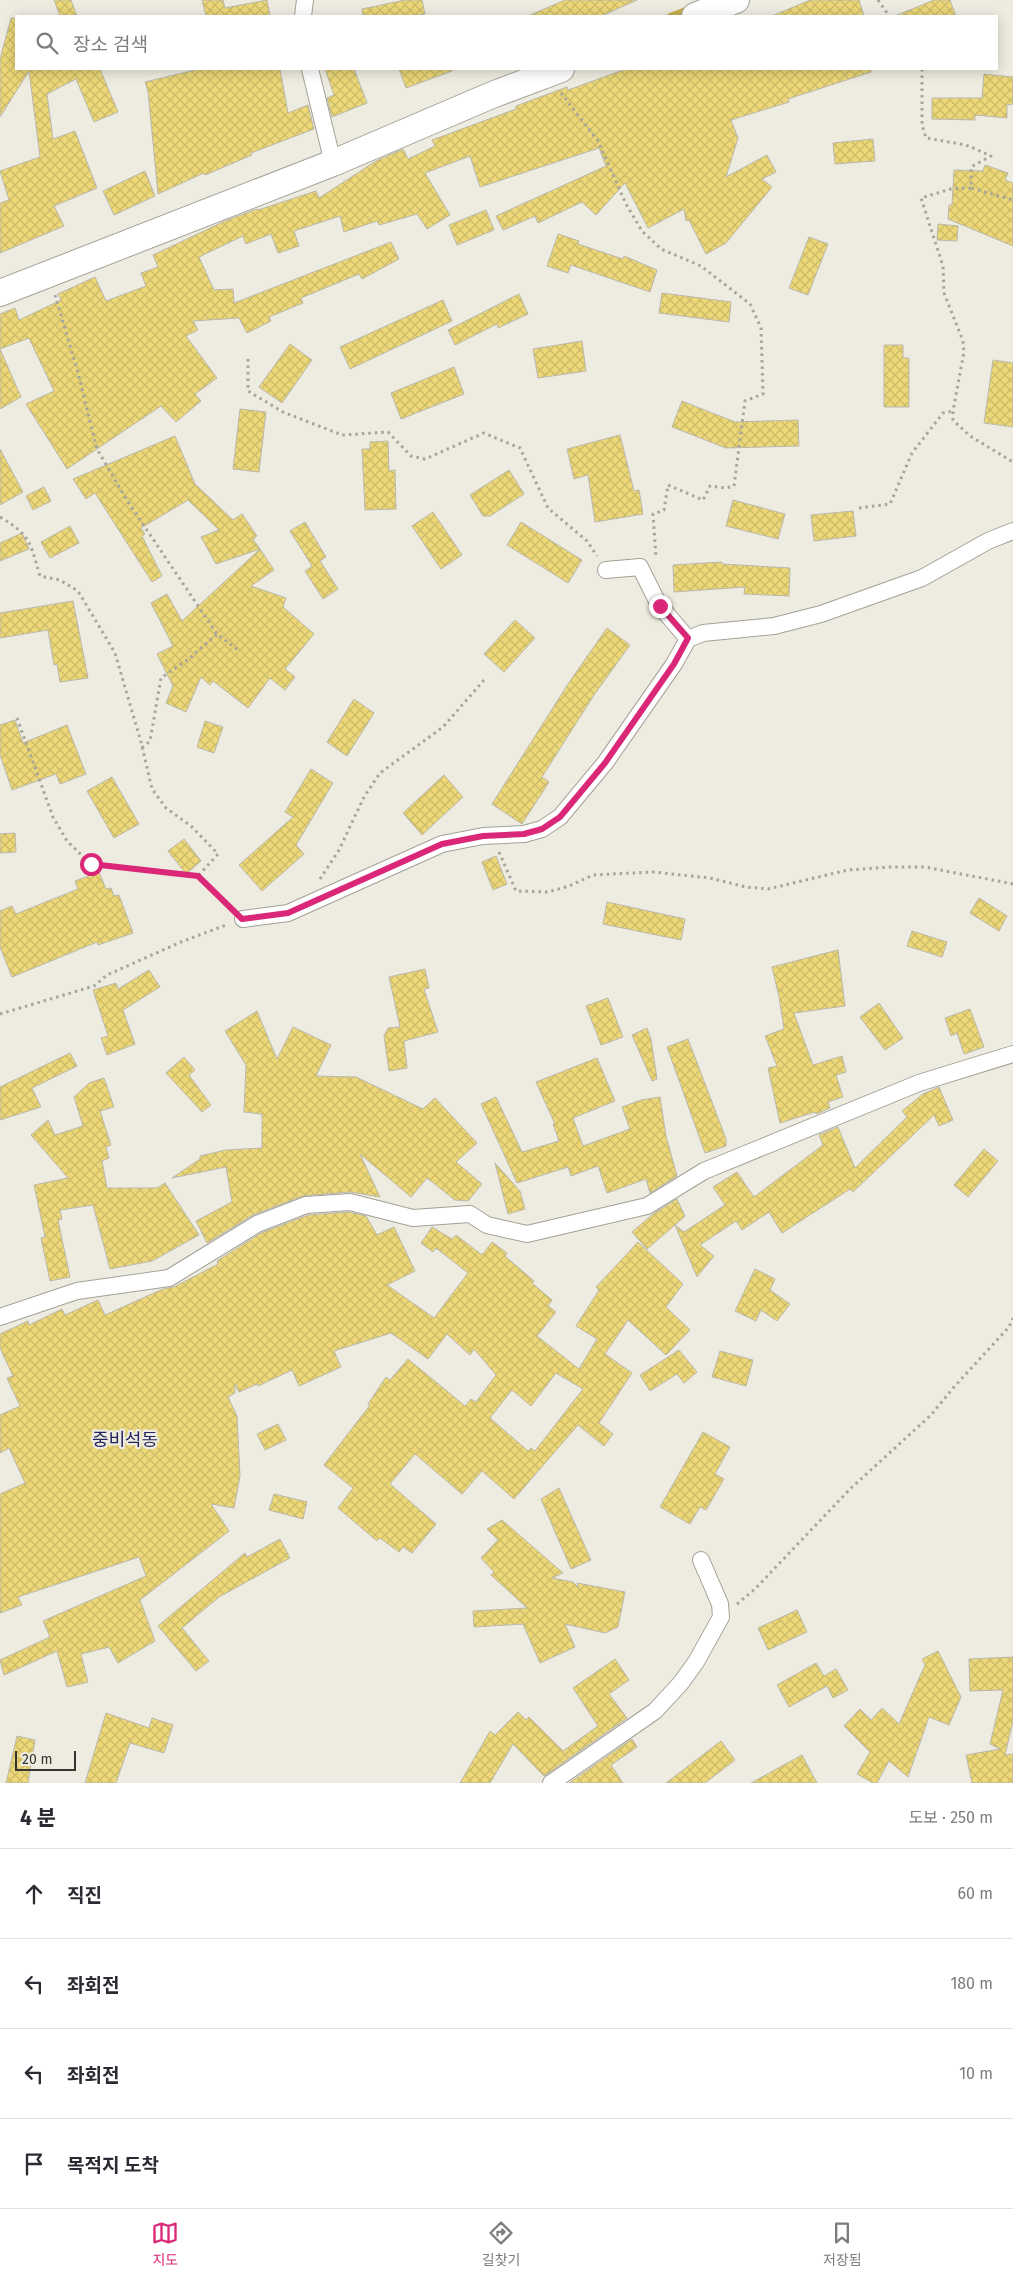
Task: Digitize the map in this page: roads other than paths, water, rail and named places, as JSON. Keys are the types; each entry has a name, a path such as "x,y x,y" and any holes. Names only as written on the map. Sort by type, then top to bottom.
{"main road":[{"path":"698,15 736,0"},
{"path":"0,293 332,163 554,72"}],"street":[{"path":"303,15 305,0"},
{"path":"310,70 332,163"},
{"path":"242,919 288,913 366,880 442,844 493,836 524,834 542,829 560,817 605,763 674,664 688,638 703,633 774,626 821,614 922,578 988,541 1013,530"},
{"path":"606,570 640,567 660,606 688,638"},
{"path":"0,1317 77,1292 169,1278 257,1224 306,1205 350,1202 413,1218 470,1214 487,1225 527,1234 648,1206 713,1167 919,1082 1013,1054"},
{"path":"551,1783 655,1711 680,1684 696,1662 721,1617 720,1604 701,1560"}],"waterway":[{"path":"673,15 691,8"}],"district":[{"name":"중비석동","path":"125,1440"}]}
